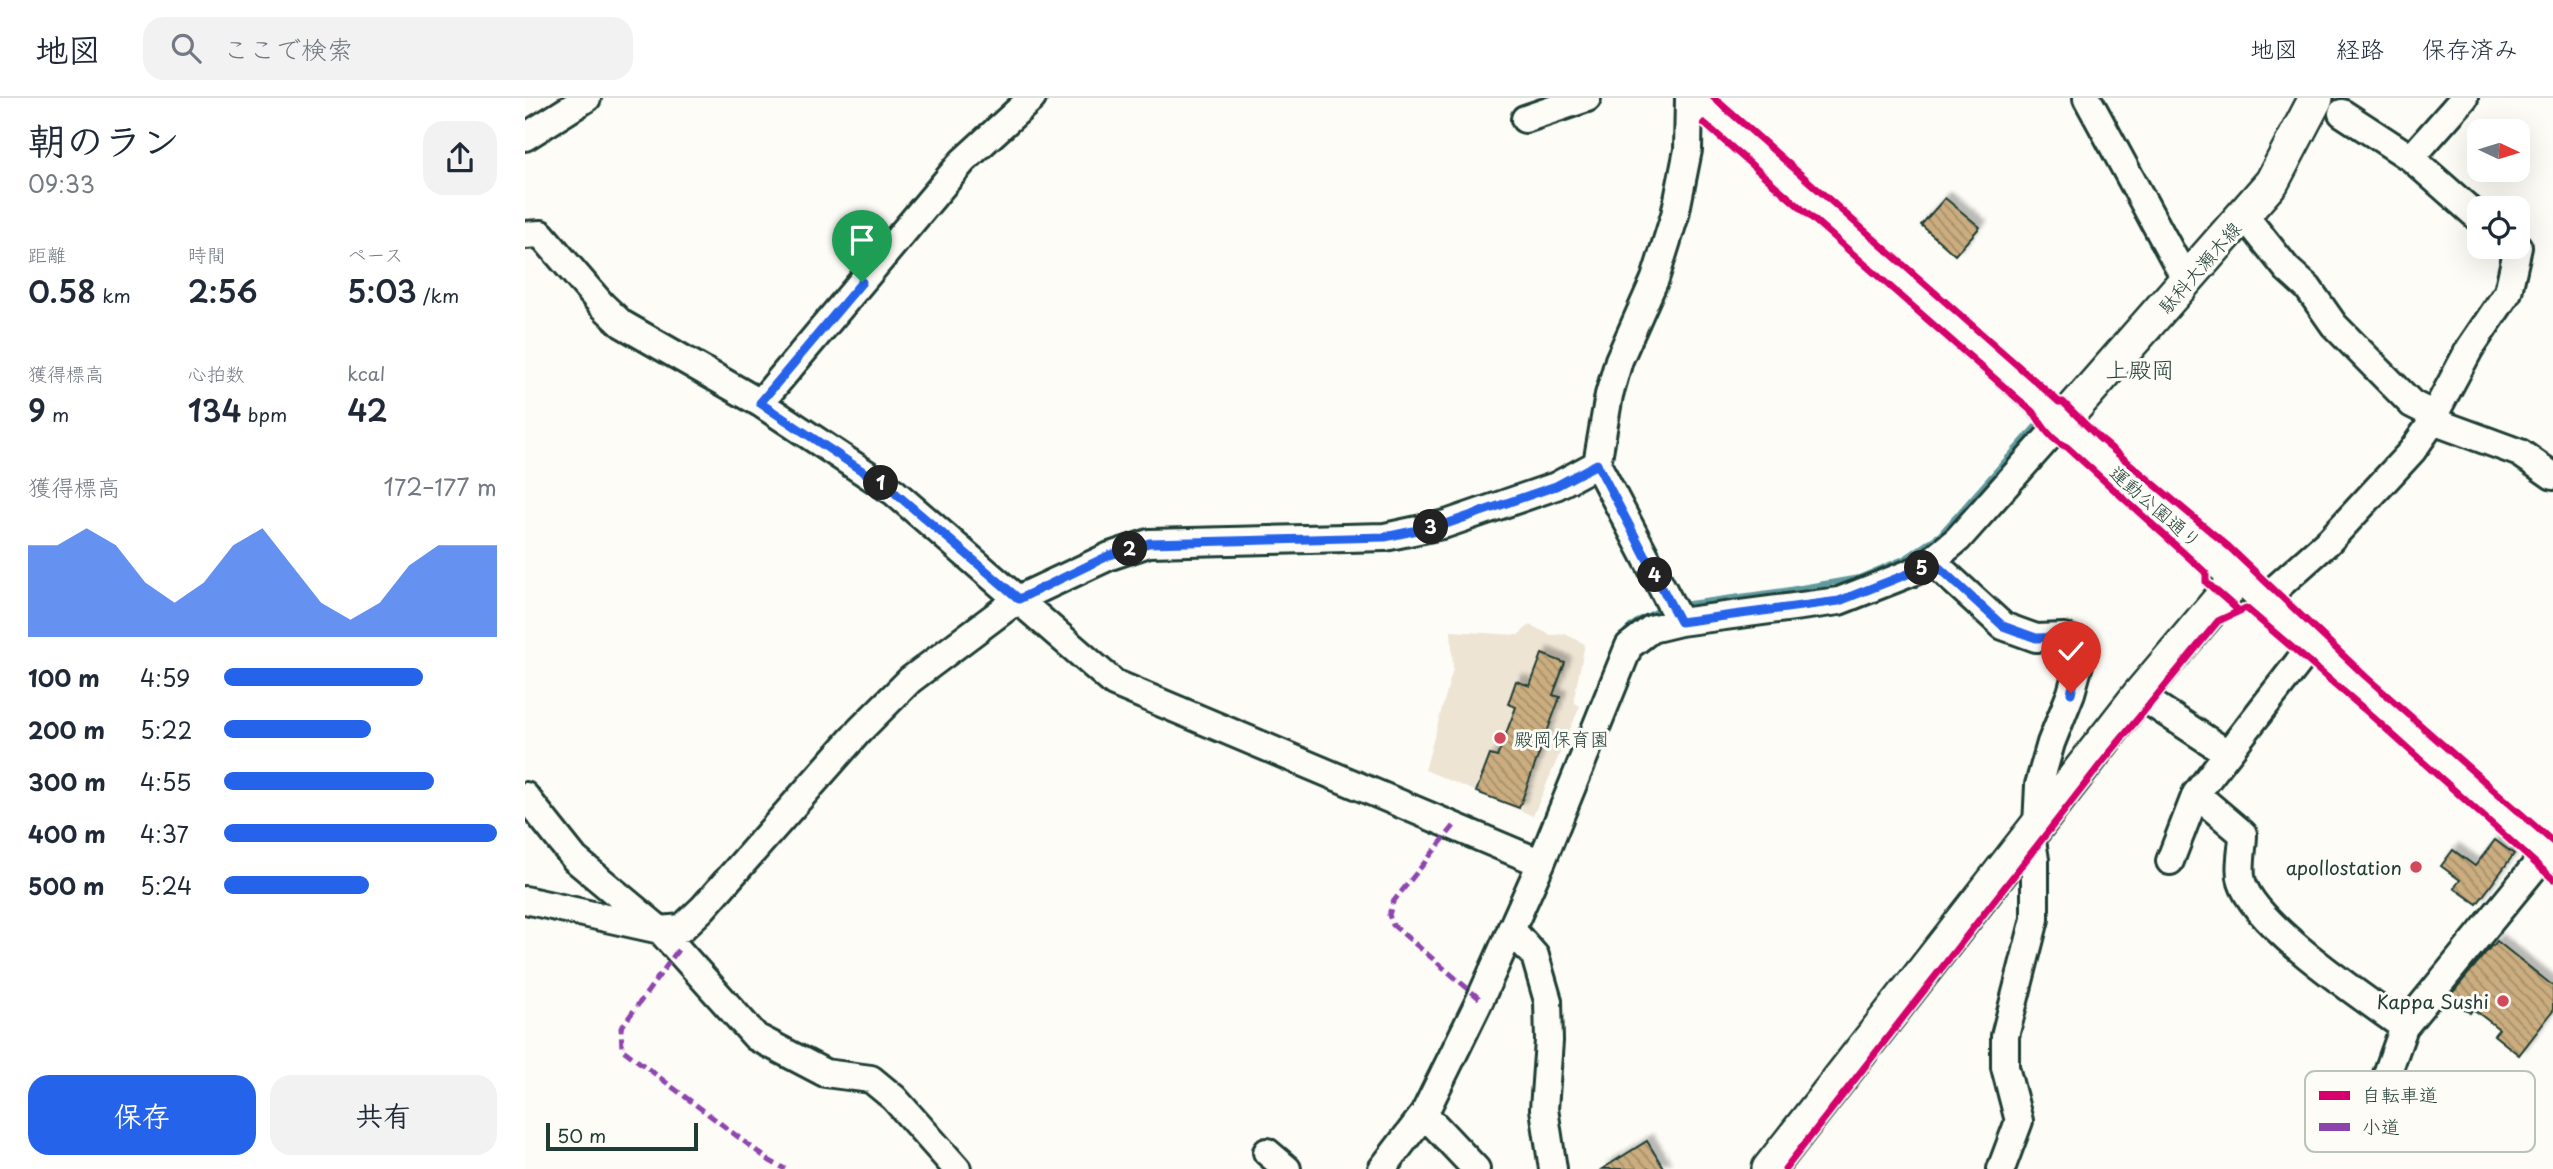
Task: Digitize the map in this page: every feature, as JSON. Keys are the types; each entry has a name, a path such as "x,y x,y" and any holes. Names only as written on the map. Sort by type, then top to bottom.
{"main road":[{"name":"駄科大瀬木線","path":"2061,423 2244,215 2331,105"},
{"name":"運動公園通り","path":"2061,423 2238,578"},
{"path":"1769,1169 2139,695 2238,578"}],"street":[{"path":"525,137 587,98"},
{"path":"760,403 963,161 1032,98"},
{"path":"1525,119 1587,98"},
{"path":"1680,622 1597,464 1609,395 1619,360 1655,279 1675,215 1689,150 1692,98"},
{"name":"運動公園通り","path":"1692,98 2061,423"},
{"path":"2087,98 2187,282"},
{"path":"2411,158 2464,98"},
{"path":"2331,105 2411,158 2467,208"},
{"path":"2244,215 2287,269 2308,288 2334,325 2412,404 2434,418 2521,453 2553,476"},
{"path":"525,235 541,234 601,304 622,324 760,403 894,492 1114,683 1541,863"},
{"path":"2275,589 2329,541 2412,451 2434,418 2470,348 2508,292 2515,259"},
{"path":"1383,1169 1424,1114 1541,863 1629,646 1651,629 1680,622 1839,601 1923,568 1958,539 2061,423"},
{"path":"525,900 660,929 682,928 703,908 859,731 910,680 1019,599 1110,555 1149,543 1385,537 1446,524 1483,512 1556,486 1597,464"},
{"path":"1932,561 2003,626 2036,638 2065,637 2076,644 2080,660 2039,785 2034,830 2035,919 2005,1036 2005,1066 2019,1121 2001,1169"},
{"name":"運動公園通り","path":"2238,578 2550,856"},
{"path":"2170,861 2196,794 2312,645"},
{"path":"2139,695 2227,753"},
{"path":"2196,794 2243,834 2241,880 2253,905 2314,961 2404,1027"},
{"path":"525,796 575,859 660,929 757,1037 825,1073 871,1079 894,1098 957,1169"},
{"path":"2388,1071 2404,1027 2550,856"},
{"path":"1511,929 1535,956 1548,1001 1549,1041 1544,1109 1553,1169"},
{"path":"1424,1114 1476,1169"}],"shaded area":[{"name":"殿岡保育園","path":"1530,625 1551,635 1565,634 1585,644 1574,698 1575,703 1580,706 1533,816 1425,770 1453,669 1451,631 1518,635"}],"building":[{"path":"1945,198 1980,227 1955,255 1921,225"},
{"path":"1542,654 1565,663 1553,695 1560,697 1519,808 1476,792 1490,755 1497,757 1516,707 1508,704 1516,681 1530,686"},
{"path":"2495,840 2514,854 2477,904 2454,888 2460,880 2441,866 2453,850 2475,866"},
{"name":"Kappa Sushi","path":"2497,941 2553,986 2553,1011 2519,1055 2494,1035 2499,1029 2473,1009 2470,1013 2449,997"},
{"path":"1647,1141 1664,1169 1602,1169"}],"waterway":[{"path":"1689,604 1859,578 1906,558 1940,535 2037,425"},
{"path":"1620,641 1633,625 1665,608"}],"marked path":[{"path":"1454,826 1393,902 1389,915 1393,925 1480,999"},
{"path":"678,950 621,1028 622,1049 770,1161 785,1169"}],"cycle path":[{"path":"1714,98 2059,402 2063,402 2099,438 2229,547 2365,676 2553,842"},
{"path":"1704,123 2035,414 2052,437 2067,447 2206,573 2206,582 2239,611"},
{"path":"1785,1169 2103,761 2218,621 2246,608 2364,709 2553,879"}],"place":[{"name":"殿岡保育園","path":"1500,738"},
{"name":"apollostation","path":"2416,867"},
{"name":"Kappa Sushi","path":"2503,1001"}],"district":[{"name":"上殿岡","path":"2140,368"}],"route":[{"path":"862,282 760,403 894,492 1019,599 1110,555 1149,543 1385,537 1446,524 1556,486 1597,464 1680,622 1839,601 1923,568 1932,561 2003,626 2036,638 2065,637 2076,644 2080,660 2071,693"}]}
